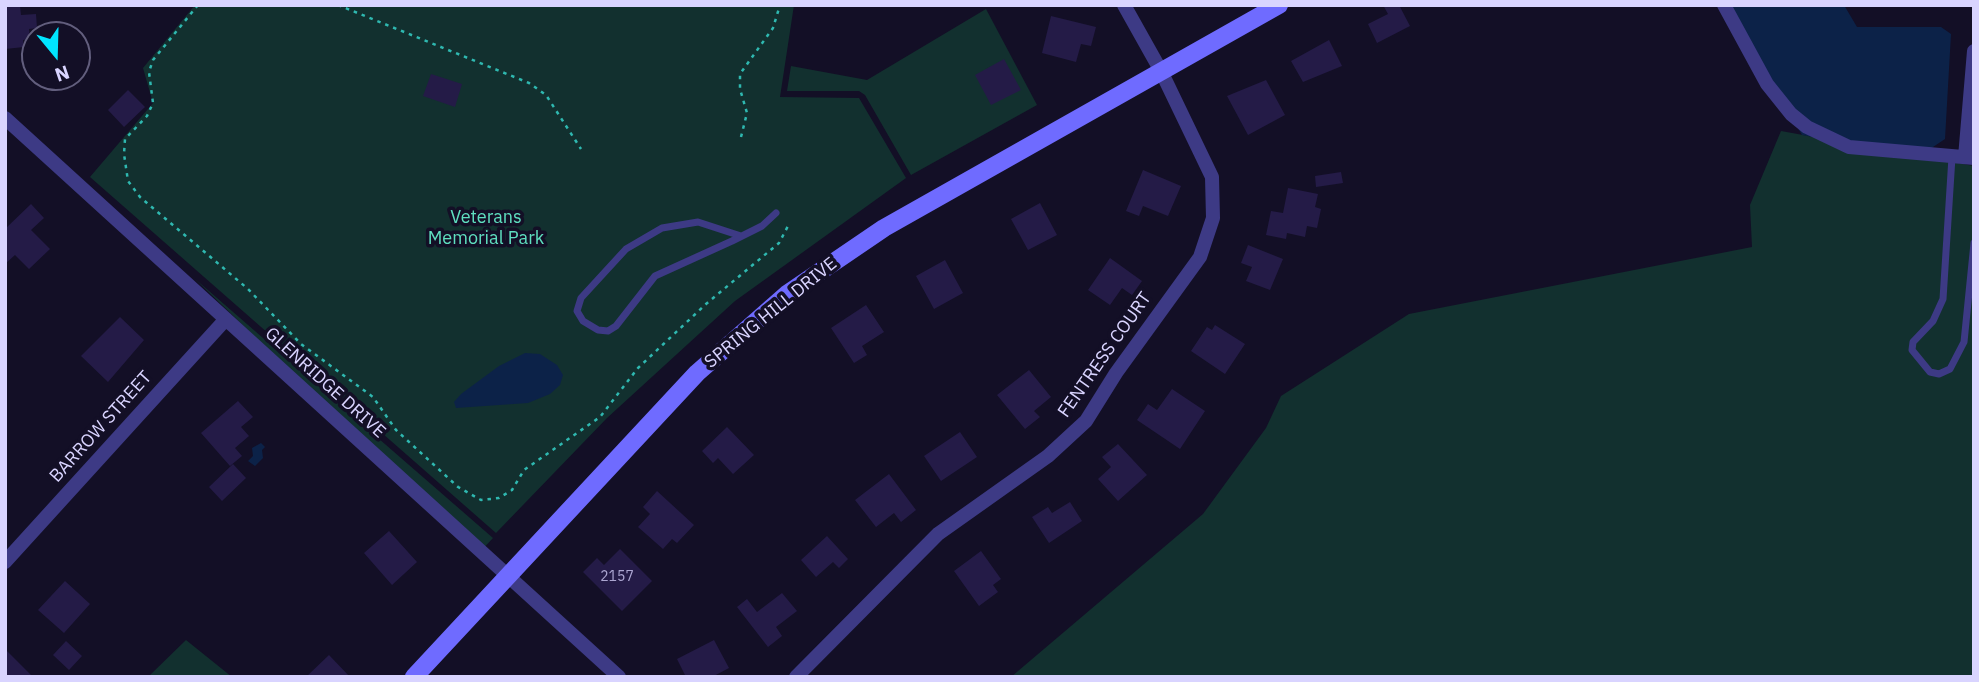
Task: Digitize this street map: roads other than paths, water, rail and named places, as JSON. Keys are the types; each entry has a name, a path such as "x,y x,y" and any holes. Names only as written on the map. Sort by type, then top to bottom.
{"main road":[{"name":"SPRING HILL DRIVE","path":"414,677 507,574 697,373 787,294 884,228 1279,5"}],"street":[{"name":"FENTRESS COURT","path":"796,677 938,534 1068,440 1103,398 1116,373 1200,257 1213,218 1212,177 1161,71 1124,5"},
{"path":"1724,5 1772,92 1791,114 1807,127 1849,147 1964,157 1974,51"},
{"name":"GLENRIDGE DRIVE","path":"5,118 619,677"},
{"name":"BARROW STREET","path":"5,562 226,319"}],"lane":[{"path":"1964,157 1943,299 1933,321 1913,342 1912,350 1930,372 1939,374 1950,369 1964,342 1974,243"},
{"path":"741,236 698,222 663,228 626,249 581,298 577,311 583,321 598,330 608,331 616,326 655,276 741,236 762,226 776,213"}],"water":[{"path":"1724,5 1844,5 1857,27 1941,27 1951,34 1945,139 1918,157 1802,135"},
{"path":"525,353 540,354 557,365 563,375 560,385 550,394 528,403 456,408 454,402 461,394 499,366"},
{"path":"261,443 265,447 262,450 263,458 255,466 248,461 253,456 252,448"}],"park label":[{"name":"Veterans Memorial Park","path":"486,228"}]}
